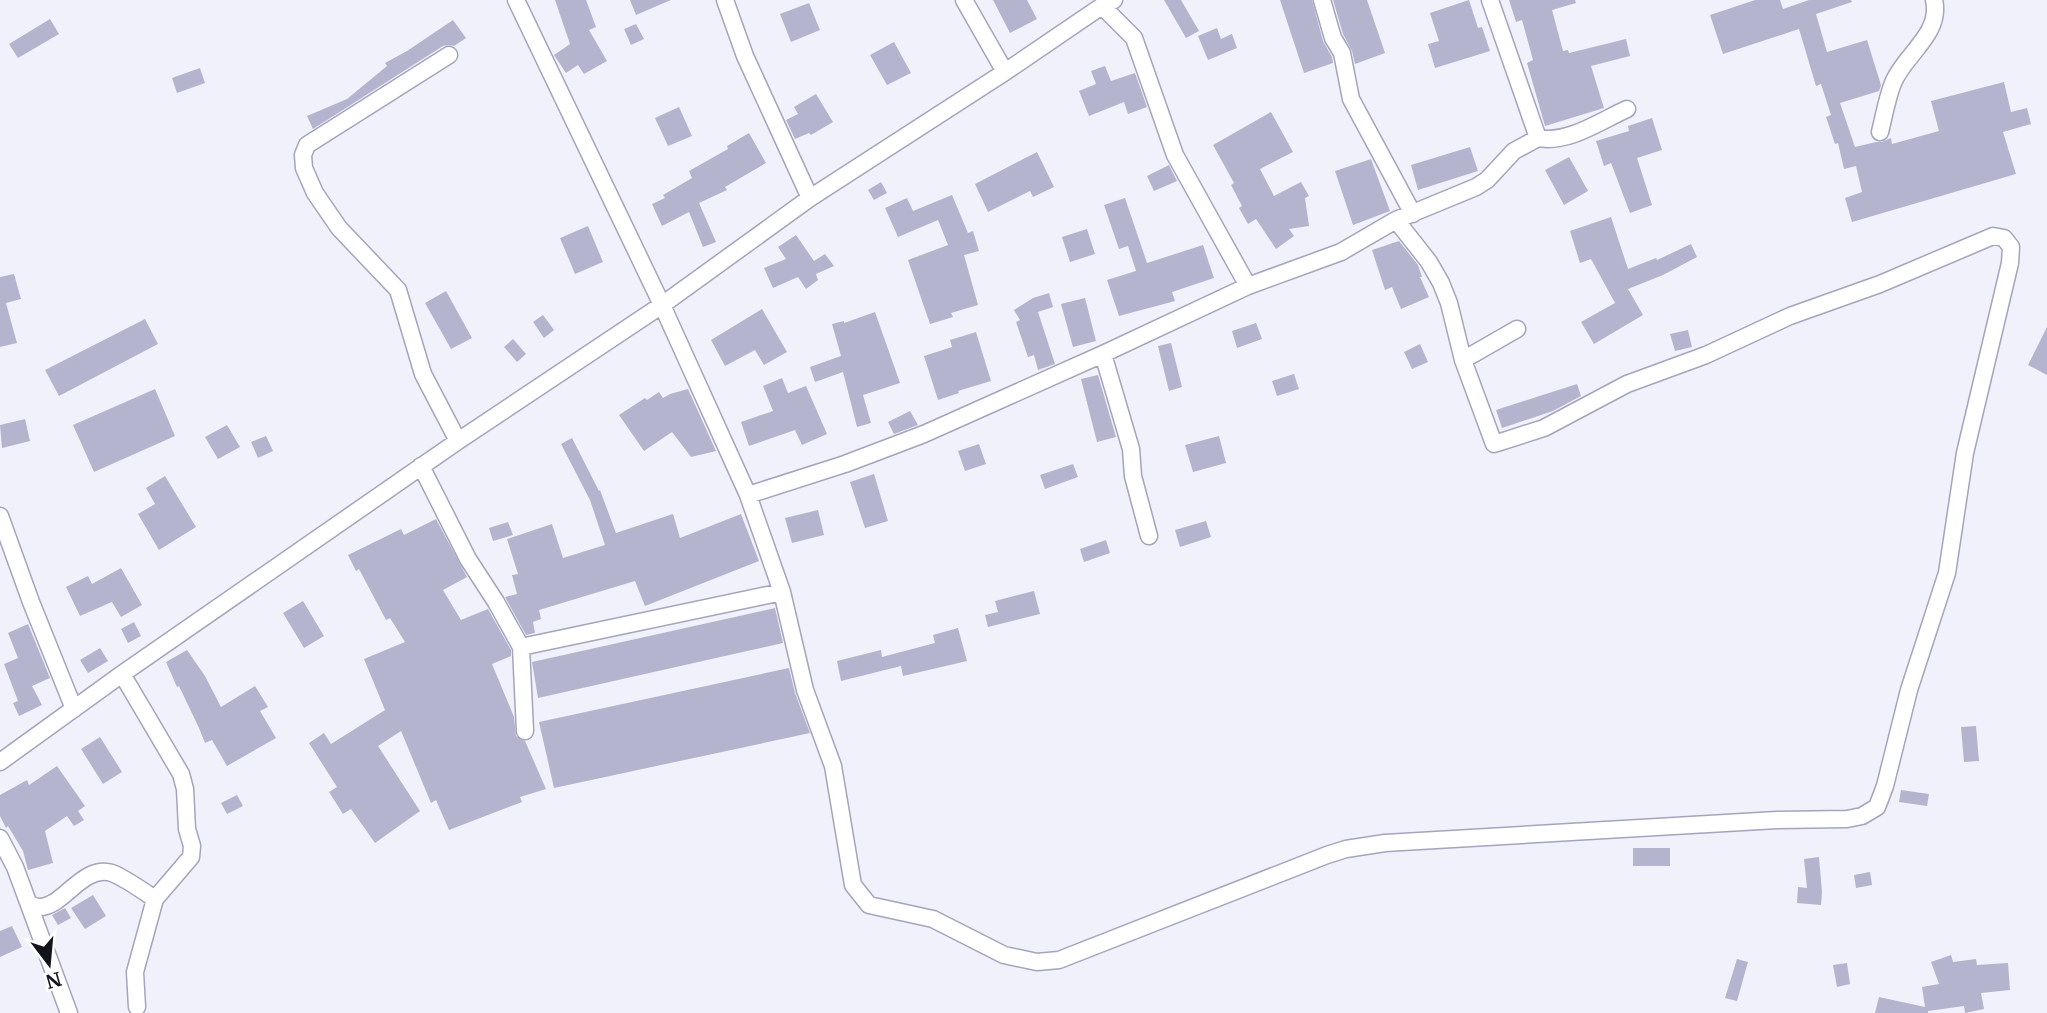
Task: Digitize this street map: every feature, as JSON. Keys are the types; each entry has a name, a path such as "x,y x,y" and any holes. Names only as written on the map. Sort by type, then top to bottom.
{"street":[{"path":"516,0 662,305 748,495 782,592 805,690 833,766 853,885 869,905 933,919 1004,955 1037,962 1059,960 1346,849 1385,843 1571,831 1847,819 1862,816 1877,807 1885,786 1909,690 1947,573 1965,453 2010,263 2011,247 2004,239 1993,236 1880,284 1790,316 1706,355 1627,384 1544,428 1494,444 1463,360 1449,303 1441,284 1429,262 1396,220"},
{"path":"725,0 745,56 810,198"},
{"path":"964,0 1005,72"},
{"path":"1322,0 1333,38 1342,53 1351,99 1413,214"},
{"path":"1490,0 1538,138"},
{"path":"1880,132 1893,81 1932,27 1936,8 1934,0"},
{"path":"0,762 421,466 662,305 810,198 1108,3 1134,38 1175,155 1248,286"},
{"path":"449,55 307,145 303,155 304,169 315,193 339,228 397,290 423,374 458,441"},
{"path":"748,495 845,464 924,434 1248,286 1341,252 1396,220 1487,180 1514,151 1538,138 1549,140 1569,136 1627,109"},
{"path":"1463,360 1517,329"},
{"path":"1103,354 1130,442 1133,476 1149,536"},
{"path":"421,466 468,559 521,647 525,731"},
{"path":"0,516 74,709"},
{"path":"521,647 782,592"},
{"path":"122,674 181,774 192,846 191,857 155,899 135,972 137,1007"},
{"path":"0,838 15,867 69,1013"},
{"path":"29,904 39,908 51,904 83,879 98,872 113,873 155,899"}],"building":[{"path":"555,0 586,0 596,27 589,30 607,61 584,74 578,65 566,73 554,55 570,44"},
{"path":"630,0 671,0 636,15"},
{"path":"993,0 1027,0 1037,19 1010,33"},
{"path":"1164,0 1181,0 1199,31 1186,38"},
{"path":"1280,0 1312,0 1323,41 1333,63 1304,73"},
{"path":"1333,0 1367,0 1385,53 1355,64"},
{"path":"1469,0 1478,28 1482,27 1490,51 1435,68 1428,44 1439,41 1430,13"},
{"path":"1509,0 1575,0 1576,3 1552,10 1563,51 1568,50 1569,53 1626,39 1630,56 1591,66 1604,108 1545,126 1527,63 1533,60 1522,20 1516,22"},
{"path":"1755,0 1780,0 1783,9 1809,0 1851,0 1852,2 1816,14 1827,52 1867,40 1881,85 1879,91 1840,103 1855,147 1891,138 1892,144 1939,131 1931,101 2004,82 2011,112 2027,108 2031,124 2003,132 2016,174 1852,222 1845,198 1862,192 1856,166 1844,169 1838,143 1835,144 1826,117 1831,115 1821,84 1816,86 1799,29 1723,54 1710,15"},
{"path":"809,3 820,30 791,42 780,14"},
{"path":"50,19 59,34 18,58 9,44"},
{"path":"453,20 466,38 454,46 443,46 313,129 307,116 347,99 387,66 385,63"},
{"path":"636,24 644,39 631,45 624,29"},
{"path":"1217,28 1221,39 1232,34 1237,48 1208,60 1198,36"},
{"path":"894,42 911,73 887,85 870,55"},
{"path":"1105,66 1111,81 1135,73 1147,107 1128,114 1124,102 1089,116 1079,91 1096,84 1091,71"},
{"path":"200,68 205,83 177,93 172,78"},
{"path":"816,94 833,122 811,135 809,133 795,139 786,120 798,114 794,107"},
{"path":"679,107 692,136 668,146 655,118"},
{"path":"1271,112 1293,152 1260,169 1274,196 1301,182 1309,196 1305,198 1309,226 1289,229 1294,236 1276,249 1256,219 1248,224 1231,185 1234,183 1213,145"},
{"path":"1652,118 1662,150 1637,158 1652,205 1630,213 1611,163 1604,166 1596,141 1629,131 1628,126"},
{"path":"749,133 766,163 725,187 727,190 699,203 716,242 703,247 689,212 662,226 652,204 692,178 689,171 728,149 727,146"},
{"path":"1470,147 1478,171 1418,190 1411,165"},
{"path":"1037,152 1054,187 1033,197 1030,191 988,212 975,184"},
{"path":"1569,157 1588,191 1564,205 1545,170"},
{"path":"1371,159 1390,211 1353,225 1335,171"},
{"path":"1169,165 1177,181 1154,191 1147,176"},
{"path":"881,182 887,193 874,200 868,190"},
{"path":"952,195 968,233 973,231 979,251 964,255 978,305 951,313 953,317 930,324 908,260 948,245 938,220 898,237 885,208 907,198 913,211"},
{"path":"1125,198 1147,263 1203,245 1214,278 1172,292 1175,301 1119,316 1107,280 1136,271 1128,246 1119,249 1104,205"},
{"path":"1611,217 1628,269 1656,258 1657,260 1691,244 1697,257 1628,289 1643,315 1594,344 1581,322 1615,303 1591,259 1580,263 1570,231"},
{"path":"588,226 603,262 575,274 560,238"},
{"path":"1087,229 1095,254 1070,262 1062,237"},
{"path":"796,235 814,261 825,254 834,266 816,274 818,280 806,289 798,277 773,288 764,268 786,259 778,247"},
{"path":"1399,241 1418,265 1429,297 1401,309 1392,287 1385,290 1372,250"},
{"path":"14,274 21,299 6,303 17,343 0,347 0,277"},
{"path":"446,291 472,338 451,349 425,303"},
{"path":"1049,293 1053,307 1038,312 1055,364 1038,370 1034,355 1028,357 1016,322 1020,320 1014,310 1033,298"},
{"path":"1085,298 1096,341 1073,347 1061,304"},
{"path":"762,309 787,352 764,365 755,350 725,366 711,340"},
{"path":"875,312 900,383 863,395 871,423 857,427 843,372 815,382 810,367 841,356 832,324 844,323"},
{"path":"543,315 554,330 544,338 533,322"},
{"path":"145,319 158,344 59,396 45,370"},
{"path":"1256,323 1262,339 1237,348 1232,331"},
{"path":"2047,327 2047,375 2028,365"},
{"path":"1688,330 1692,347 1675,351 1670,334"},
{"path":"976,332 991,381 938,400 924,356 952,347 950,340"},
{"path":"513,339 526,354 517,362 504,347"},
{"path":"1171,343 1182,387 1169,391 1158,346"},
{"path":"1420,344 1428,362 1412,369 1404,352"},
{"path":"1294,374 1299,389 1277,396 1272,381"},
{"path":"1098,375 1116,437 1097,442 1081,379"},
{"path":"782,378 788,393 806,386 827,434 802,445 795,430 749,446 741,422 773,411 763,386"},
{"path":"1577,384 1581,396 1553,411 1502,428 1496,410"},
{"path":"155,389 175,436 94,472 73,425"},
{"path":"688,389 716,451 691,457 672,432 644,451 619,415 659,392 663,398"},
{"path":"910,411 918,425 894,434 888,422"},
{"path":"25,419 30,441 2,448 0,425"},
{"path":"227,425 240,447 218,459 205,437"},
{"path":"266,436 273,451 258,458 251,442"},
{"path":"1219,436 1226,463 1193,472 1185,445"},
{"path":"572,438 600,490 616,533 673,514 680,538 741,514 759,561 645,606 635,581 539,610 541,619 533,622 535,633 526,635 505,597 517,594 512,575 518,574 507,539 552,524 563,558 605,545 590,500 561,444"},
{"path":"979,444 986,464 965,471 958,451"},
{"path":"1073,464 1078,477 1045,489 1040,475"},
{"path":"874,474 888,521 865,528 850,482"},
{"path":"165,476 196,527 159,550 138,514 155,504 146,488"},
{"path":"818,510 824,535 792,543 785,518"},
{"path":"436,519 467,577 443,590 461,620 488,609 511,650 511,656 492,664 514,717 516,736 525,741 546,789 520,797 522,802 449,830 436,800 431,803 401,731 378,746 420,811 375,843 351,809 343,814 329,792 337,787 309,743 324,733 331,744 385,710 364,659 405,642 390,618 386,620 359,569 356,571 348,555 401,529 404,535"},
{"path":"1206,521 1211,537 1180,547 1175,530"},
{"path":"508,522 513,535 493,541 489,528"},
{"path":"1106,540 1110,553 1084,562 1080,549"},
{"path":"121,568 142,605 121,617 112,602 80,616 66,587 88,576 92,584"},
{"path":"1034,591 1040,614 988,627 985,615 998,612 995,601"},
{"path":"303,601 324,636 304,648 283,613"},
{"path":"775,608 783,643 538,698 532,662"},
{"path":"134,622 141,636 128,643 121,629"},
{"path":"28,624 50,678 32,686 42,705 19,716 13,703 18,701 4,664 18,658 8,633"},
{"path":"958,628 967,661 903,676 901,666 841,681 837,661 881,650 882,657 935,643 933,635"},
{"path":"100,648 108,661 88,673 80,660"},
{"path":"187,650 205,676 221,707 255,686 268,707 260,711 276,738 227,766 212,740 205,743 166,662"},
{"path":"789,668 810,733 554,788 539,722"},
{"path":"1976,726 1979,761 1964,762 1961,727"},
{"path":"100,737 122,772 103,784 81,749"},
{"path":"57,766 85,806 78,811 84,820 74,826 67,816 45,831 53,863 28,870 23,851 0,816 0,795 27,780 29,785"},
{"path":"1901,790 1929,794 1927,806 1899,802"},
{"path":"237,795 243,806 227,814 221,803"},
{"path":"1633,848 1670,848 1670,866 1633,866"},
{"path":"1819,857 1821,905 1797,903 1798,887 1807,888 1804,859"},
{"path":"1870,872 1872,885 1856,888 1854,875"},
{"path":"93,895 106,916 85,929 71,908"},
{"path":"65,908 71,918 58,925 52,915"},
{"path":"12,926 22,947 0,957 0,931"},
{"path":"1951,955 1953,962 1976,959 1977,965 2008,963 2010,990 1981,993 1984,1009 1965,1013 1964,1006 1928,1013 1875,1013 1879,997 1925,1007 1922,987 1939,984 1931,962"},
{"path":"1737,959 1748,962 1737,1001 1725,998"},
{"path":"1847,963 1850,984 1837,987 1833,965"}]}
